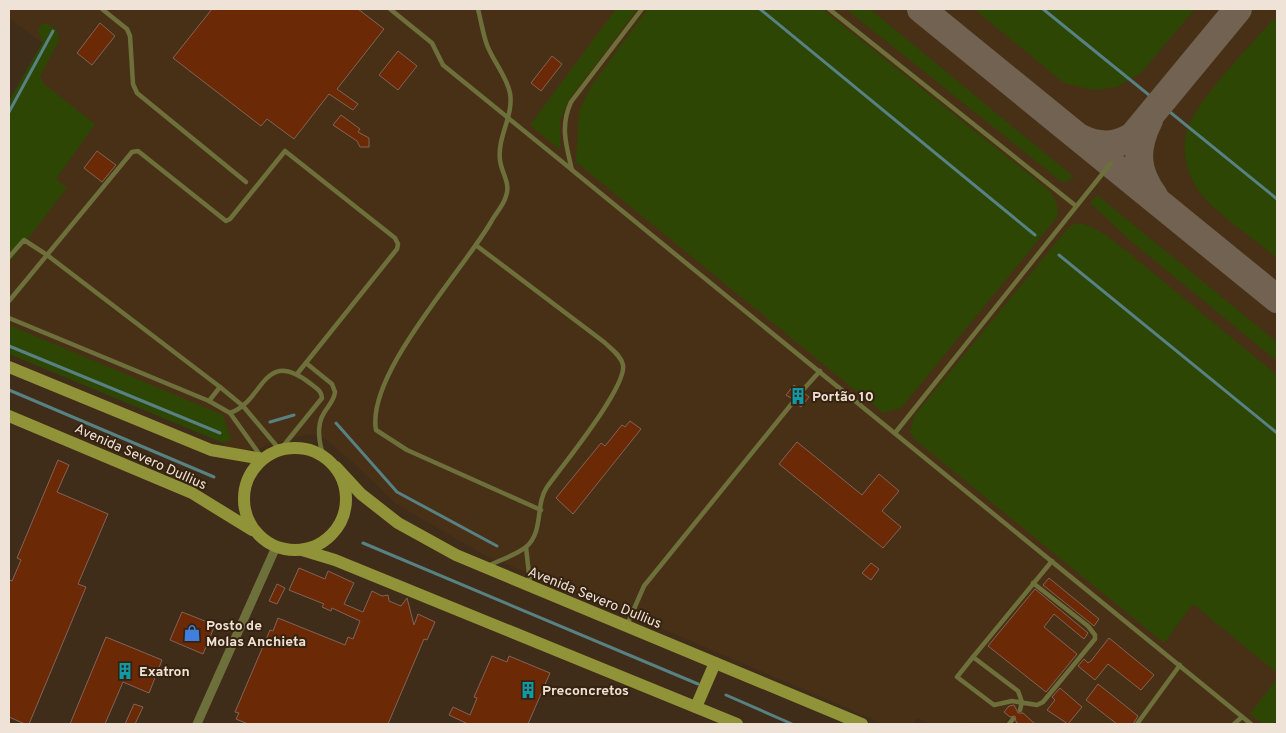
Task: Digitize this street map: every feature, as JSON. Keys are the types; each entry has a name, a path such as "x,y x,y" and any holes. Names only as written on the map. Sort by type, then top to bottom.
{"main road":[{"path":"9,367 211,450 263,459"},
{"name":"Avenida Severo Dullius","path":"9,416 192,493 257,534"},
{"path":"302,550 326,541 343,520 346,493 343,480 336,468 324,457 310,450 294,448 280,450 263,459 250,476 244,500 246,512 257,534 276,547 302,550 335,560 738,724"},
{"name":"Avenida Severo Dullius","path":"336,468 361,494 398,523 456,556 862,724"},
{"path":"696,707 715,663"}],"street":[{"path":"197,724 276,547"}],"lane":[{"path":"102,9 127,29 130,36 133,84 137,93 246,182"},
{"path":"390,9 432,43 444,65 1251,724"},
{"path":"478,9 487,46 510,93 508,118 501,139 500,160 507,182 506,196 477,246 397,355 383,390 374,422 376,430 407,450 541,510"},
{"path":"572,170 563,136 565,115 572,102 642,9"},
{"path":"829,9 1076,206"},
{"path":"9,301 135,150 226,221 230,219 286,152 395,238 398,244 397,249 297,374"},
{"path":"895,433 1111,163"},
{"path":"9,258 24,240 47,255 220,387 242,406 280,450 322,398 320,392 297,374 284,371 266,376 242,406 230,413"},
{"path":"477,246 604,342 618,355 623,365 622,375 612,397 545,490 536,530 526,547 485,568"},
{"path":"9,318 209,401 230,413 263,459"},
{"path":"306,363 332,384 336,392 334,400 322,416 320,425 320,443 324,457"},
{"path":"802,391 820,371"},
{"path":"209,401 220,387"},
{"path":"626,626 644,586 794,401"},
{"path":"526,547 530,586"},
{"path":"1033,583 1088,626 1095,635 1094,639 1043,702 1037,705 1012,701 994,705 958,677 973,657 1033,583 1052,560"},
{"path":"973,657 1018,691 1022,702 1020,710"},
{"path":"1137,724 1180,665"},
{"path":"1234,724 1242,717"},
{"path":"1009,724 1013,719"}],"shaded area":[{"path":"9,9 1277,9 1277,724 1019,724 1010,717 1003,724 984,722 929,724 918,718 913,724 884,724 630,615 486,556 396,504 358,467 324,438 309,434 255,449 238,451 224,449 223,442 9,354 9,101 42,43 9,18"}],"green space":[{"path":"616,9 637,9 568,101 560,121 560,150 530,125"},
{"path":"648,9 822,9 1050,191 1057,204 1058,216 901,408 883,413 576,162 579,111 591,86"},
{"path":"846,9 870,9 1074,177 1063,183"},
{"path":"974,9 1195,9 1141,73 1117,87 1093,90 1064,83"},
{"path":"1277,18 1277,258 1214,208 1200,193 1191,176 1185,158 1185,139 1192,118 1212,89 1271,22"},
{"path":"42,24 48,24 57,30 59,41 40,76 44,84 95,124 56,179 67,188 9,263 9,101 42,43 38,30"},
{"path":"1097,195 1277,342 1277,361 1132,242 1090,203"},
{"path":"1078,223 1097,230 1113,241 1277,375 1277,673 1193,604 1164,643 914,439 910,431 914,416 1064,233 1070,226"},
{"path":"9,325 223,415 231,440 223,443 9,354"},
{"path":"1277,678 1277,724 1263,724 1250,714"}],"building":[{"path":"212,9 358,9 384,29 337,89 358,104 353,110 329,94 294,139 267,119 261,126 173,58"},
{"path":"100,23 115,36 92,65 77,53"},
{"path":"398,51 417,66 398,90 379,75"},
{"path":"552,56 562,64 541,91 531,83"},
{"path":"341,115 360,129 358,132 369,138 369,147 360,147 357,141 333,125"},
{"path":"97,151 116,165 102,182 84,168"},
{"name":"Portão 10","path":"794,385 799,389 800,394 805,394 809,397 801,407 797,404 796,398 786,395"},
{"path":"630,421 641,429 573,514 556,498 601,443 605,446 622,425 625,427"},
{"path":"797,442 862,495 879,474 899,491 882,511 901,527 883,548 779,464"},
{"path":"58,460 69,465 57,492 108,514 78,584 86,587 29,724 25,724 9,717 9,580 12,581 21,560 17,558"},
{"path":"871,563 879,569 871,580 862,573"},
{"path":"299,568 325,579 328,571 354,583 344,604 363,612 372,591 382,596 388,595 389,601 401,606 407,598 414,625 418,614 435,622 427,640 424,639 388,724 248,724 236,719 239,713 235,712 270,630 273,631 278,618 345,645 348,637 353,639 360,621 332,608 331,611 322,607 324,604 289,590"},
{"path":"1049,578 1099,619 1094,626 1043,585"},
{"path":"277,584 285,588 277,604 269,601"},
{"path":"1035,589 1088,633 1084,639 1054,614 1044,627 1077,654 1046,692 988,646"},
{"name":"Posto de Molas Anchieta","path":"182,612 215,625 203,654 170,640"},
{"name":"Exatron","path":"106,637 162,660 149,693 123,682 105,724 70,724"},
{"path":"1109,638 1154,675 1141,690 1108,664 1095,680 1078,666 1084,659 1088,663 1091,661"},
{"path":"492,656 507,662 509,656 550,673 528,724 468,724 449,715 453,707 470,715 477,698 474,697"},
{"path":"1098,684 1138,716 1133,724 1117,724 1086,700"},
{"path":"1060,688 1082,707 1068,724 1047,710 1055,700 1052,697"},
{"path":"134,704 143,707 135,724 125,724"},
{"path":"1014,705 1018,713 1023,713 1035,724 1019,724 1016,722 1015,716 1010,717 1004,712 1009,706"}],"waterway":[{"path":"760,9 1035,235"},
{"path":"1043,9 1277,199"},
{"path":"9,112 53,31"},
{"path":"1059,255 1277,433"},
{"path":"9,346 220,433"},
{"path":"9,390 214,477"},
{"path":"270,422 294,415"},
{"path":"336,423 397,492 497,546"},
{"path":"363,543 698,684"},
{"path":"726,695 792,724"}],"taxiway":[{"path":"921,9 1277,299"},
{"path":"1080,138 1094,143 1113,144 1133,136 1238,9"},
{"path":"1149,120 1141,140 1139,159 1143,177 1154,196"}],"place":[{"name":"Portão 10","path":"798,396"},
{"name":"Posto de Molas Anchieta","path":"192,633"},
{"name":"Exatron","path":"125,671"},
{"name":"Preconcretos","path":"528,690"}]}
